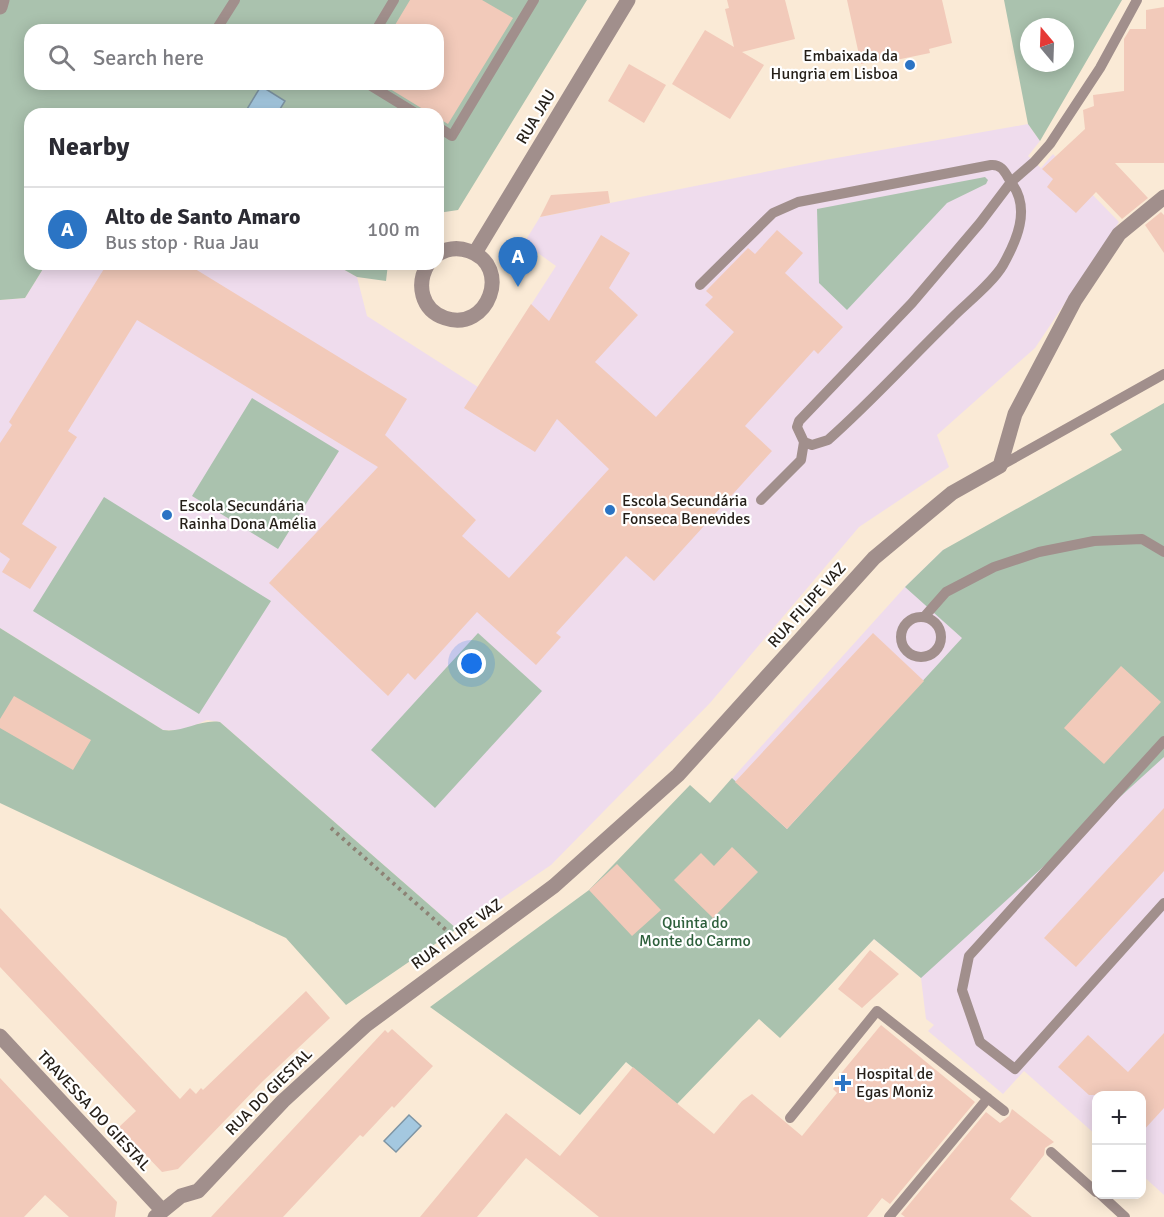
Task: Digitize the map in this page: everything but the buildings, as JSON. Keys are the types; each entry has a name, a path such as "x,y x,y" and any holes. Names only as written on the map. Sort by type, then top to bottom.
{"street":[{"path":"0,7 2,0"},
{"name":"RUA JAU","path":"475,253 628,0"},
{"path":"1000,466 1015,414 1075,300 1119,234 1164,197"},
{"path":"425,270 421,286 428,306 446,318 468,319 485,307 493,286 489,267 475,253 454,248 444,252"},
{"name":"RUA FILIPE VAZ","path":"410,990 554,886 678,775 874,558 952,493 1000,466"},
{"name":"RUA DO GIESTAL","path":"158,1213 181,1196 198,1191 323,1062 410,990"},
{"name":"TRAVESSA DO GIESTAL","path":"0,1036 158,1213"}],"lane":[{"path":"220,24 235,0"},
{"path":"380,24 394,0"},
{"path":"444,131 452,136 534,0"},
{"path":"761,500 801,460 804,442 798,431 799,421 912,303 980,223 1011,182 1050,144 1100,68 1137,0"},
{"path":"375,90 398,108"},
{"path":"700,285 773,213 798,202 991,165 1000,166 1011,182 1020,196 1023,209 1020,224 1002,267 832,435 818,444 804,442"},
{"path":"1000,466 1164,374"},
{"path":"924,617 946,592 994,567 1039,552 1094,542 1142,540 1164,552"},
{"path":"1164,741 969,956 963,990 980,1042 1015,1069 1164,903"},
{"path":"790,1118 877,1011 1004,1111"},
{"path":"889,1217 988,1098"},
{"path":"1051,1152 1092,1188"},
{"path":"1105,1199 1125,1217"}],"path":[{"path":"331,828 468,949"}],"shaded area":[{"name":"Escola Secundária Fonseca Benevides","path":"1028,124 1040,141 1028,156 1041,168 1053,154 1119,222 1035,348 937,435 949,467 859,527 710,703 551,865 457,929 220,722 207,720 184,730 163,730 0,628 0,300 25,298 42,270 345,270 357,277 367,316 478,387 556,266 524,243 540,217 825,160"},
{"path":"1164,500 1164,1195 1146,1179 1146,1091 1092,1091 1092,1131 1024,1071 1003,1094 928,1031 934,1025 926,1019 921,978 874,939 870,943 710,803 905,587 943,550"}],"green space":[{"path":"0,0 587,0 458,210 444,212 444,108 24,108 24,270 42,270 25,298 0,300"},
{"path":"1004,0 1122,0 1040,141 1028,124"},
{"path":"985,177 988,180 986,184 947,203 847,310 819,283 817,209"},
{"path":"345,270 387,270 386,281 357,277"},
{"path":"252,398 339,451 278,549 192,496"},
{"name":"Quinta do Monte do Carmo","path":"1164,403 1164,757 921,978 874,939 780,1038 759,1019 677,1104 626,1062 580,1115 430,1007 589,890 690,785 710,803 732,778 787,829 962,638 905,587 943,550 1122,450 1110,434"},
{"path":"104,497 271,601 199,714 33,611"},
{"path":"0,628 163,730 178,730 205,722 220,722 457,929 346,1005 286,938 0,803"},
{"path":"478,633 542,691 435,808 371,750"}],"water":[{"path":"259,90 267,90 285,101 281,108 248,108"},
{"path":"409,1115 421,1126 396,1152 384,1141"}],"place":[{"name":"Embaixada da Hungria em Lisboa","path":"910,65"},
{"name":"Alto de Santo Amaro","path":"518,287"},
{"name":"Escola Secundária Fonseca Benevides","path":"610,510"},
{"name":"Escola Secundária Rainha Dona Amélia","path":"167,515"},
{"name":"Hospital de Egas Moniz","path":"843,1083"}]}
